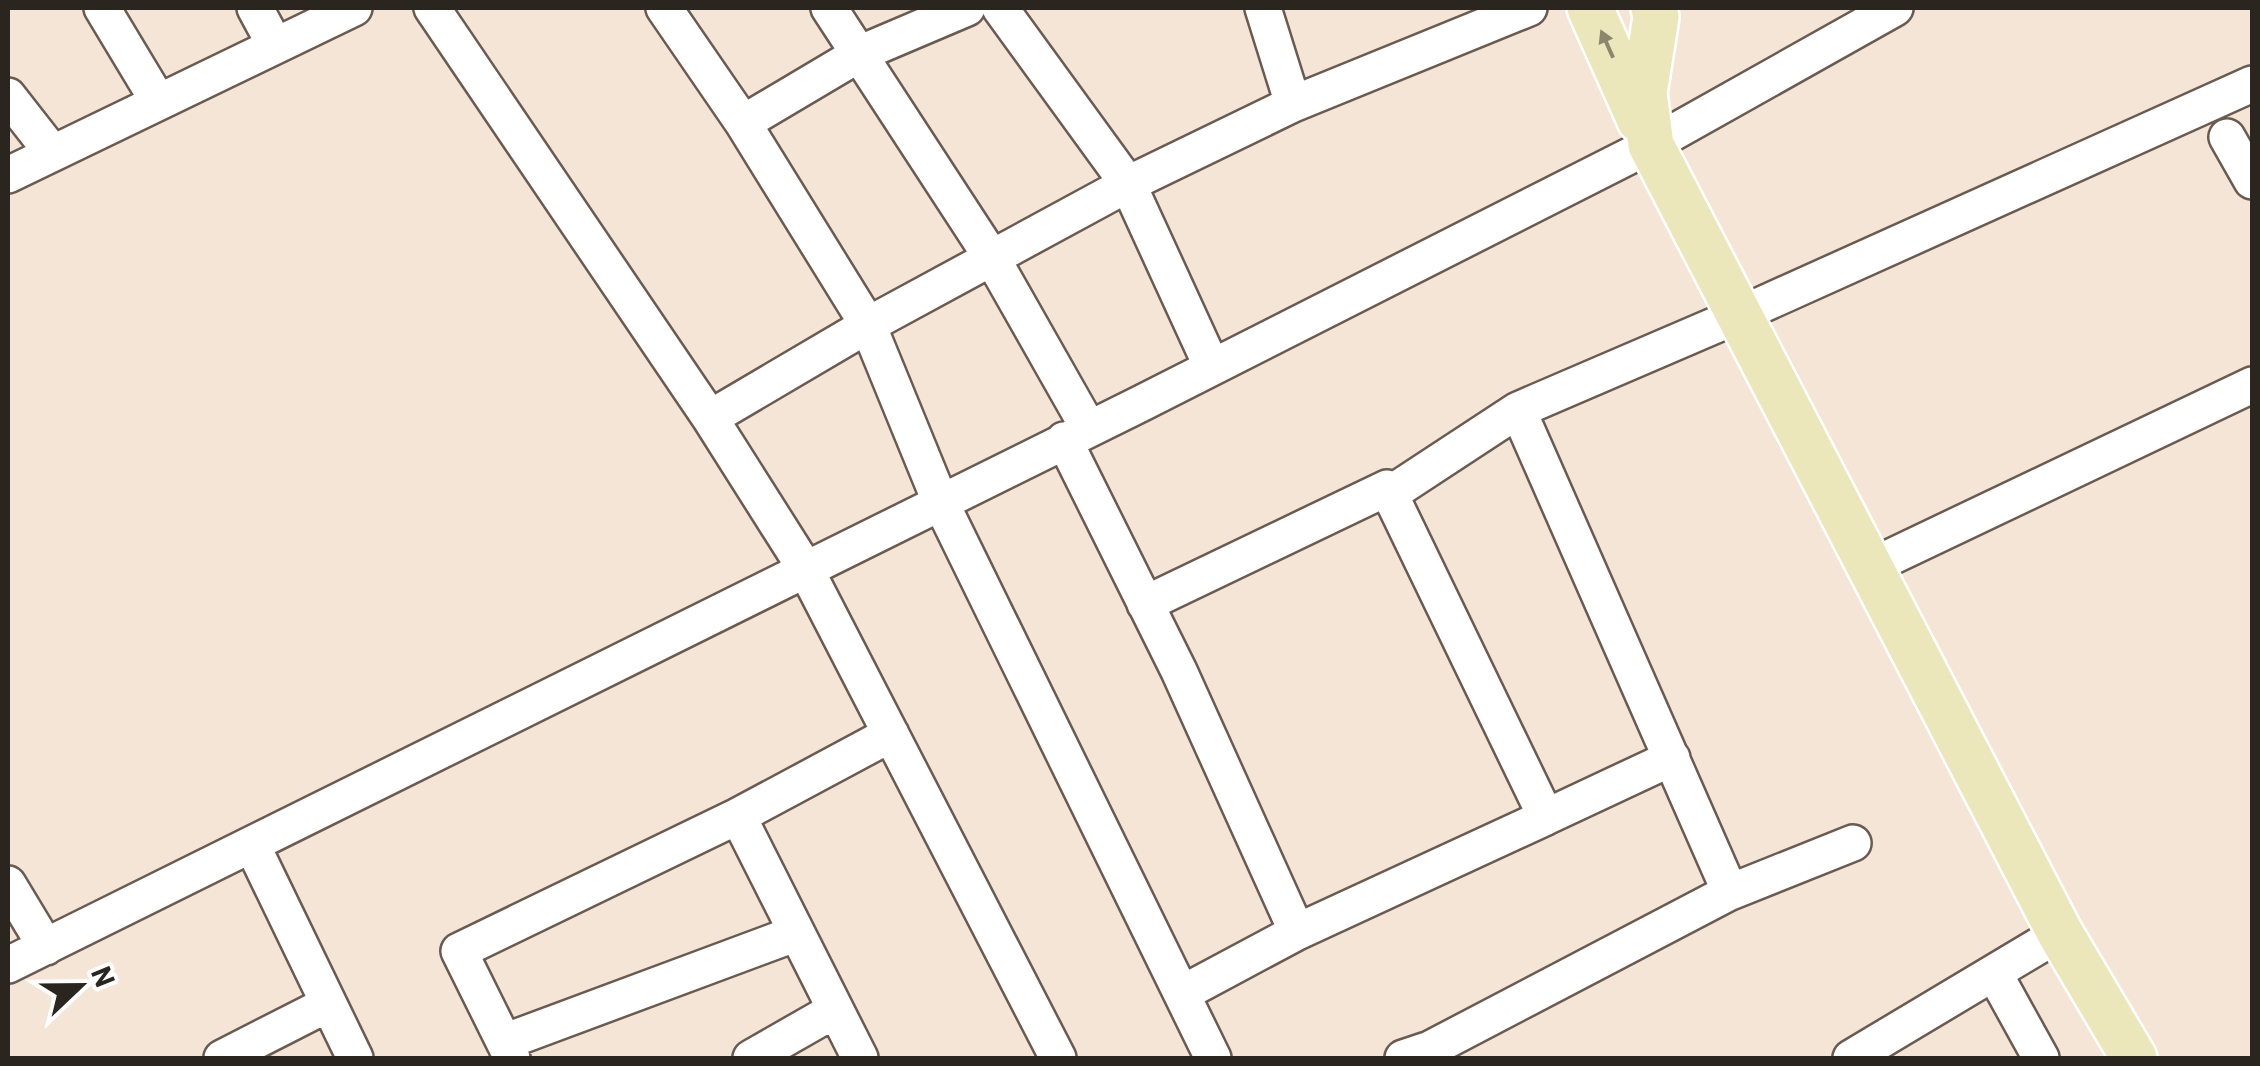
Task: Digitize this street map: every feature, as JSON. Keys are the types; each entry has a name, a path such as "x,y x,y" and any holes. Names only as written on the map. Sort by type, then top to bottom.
{"main road":[{"path":"1590,8 1651,144 1739,315 2060,933 2134,1058"},
{"path":"1651,144 1644,93 1656,17 1654,8"}],"street":[{"path":"102,8 158,100"},
{"path":"255,8 276,44"},
{"path":"8,175 354,8"},
{"path":"432,8 710,418 805,568 1058,1058"},
{"path":"664,8 743,122 868,325 940,501 1214,1058"},
{"path":"829,8 992,258 1076,435 1145,604 1297,932"},
{"path":"743,122 861,53 967,8"},
{"path":"1000,8 1128,184 1211,365"},
{"path":"1264,8 1293,104"},
{"path":"710,418 868,325 1128,184 1293,104 1529,8"},
{"path":"8,965 1076,435 1651,144 1895,8"},
{"path":"1390,494 1518,410 2252,84"},
{"path":"8,96 51,151"},
{"path":"2226,137 2252,181"},
{"path":"1870,567 2252,385"},
{"path":"1518,410 1730,892"},
{"path":"1145,604 1387,488 1546,816"},
{"path":"797,933 508,1050 459,951 738,816 890,734"},
{"path":"1184,994 1297,932 1672,758"},
{"path":"738,816 860,1058"},
{"path":"1404,1058 1430,1049 1730,892 1853,842"},
{"path":"252,845 355,1058"},
{"path":"8,884 46,947"},
{"path":"1860,1056 2060,933"},
{"path":"1994,973 2040,1058"},
{"path":"222,1058 328,1004"},
{"path":"751,1058 836,1010"}]}
